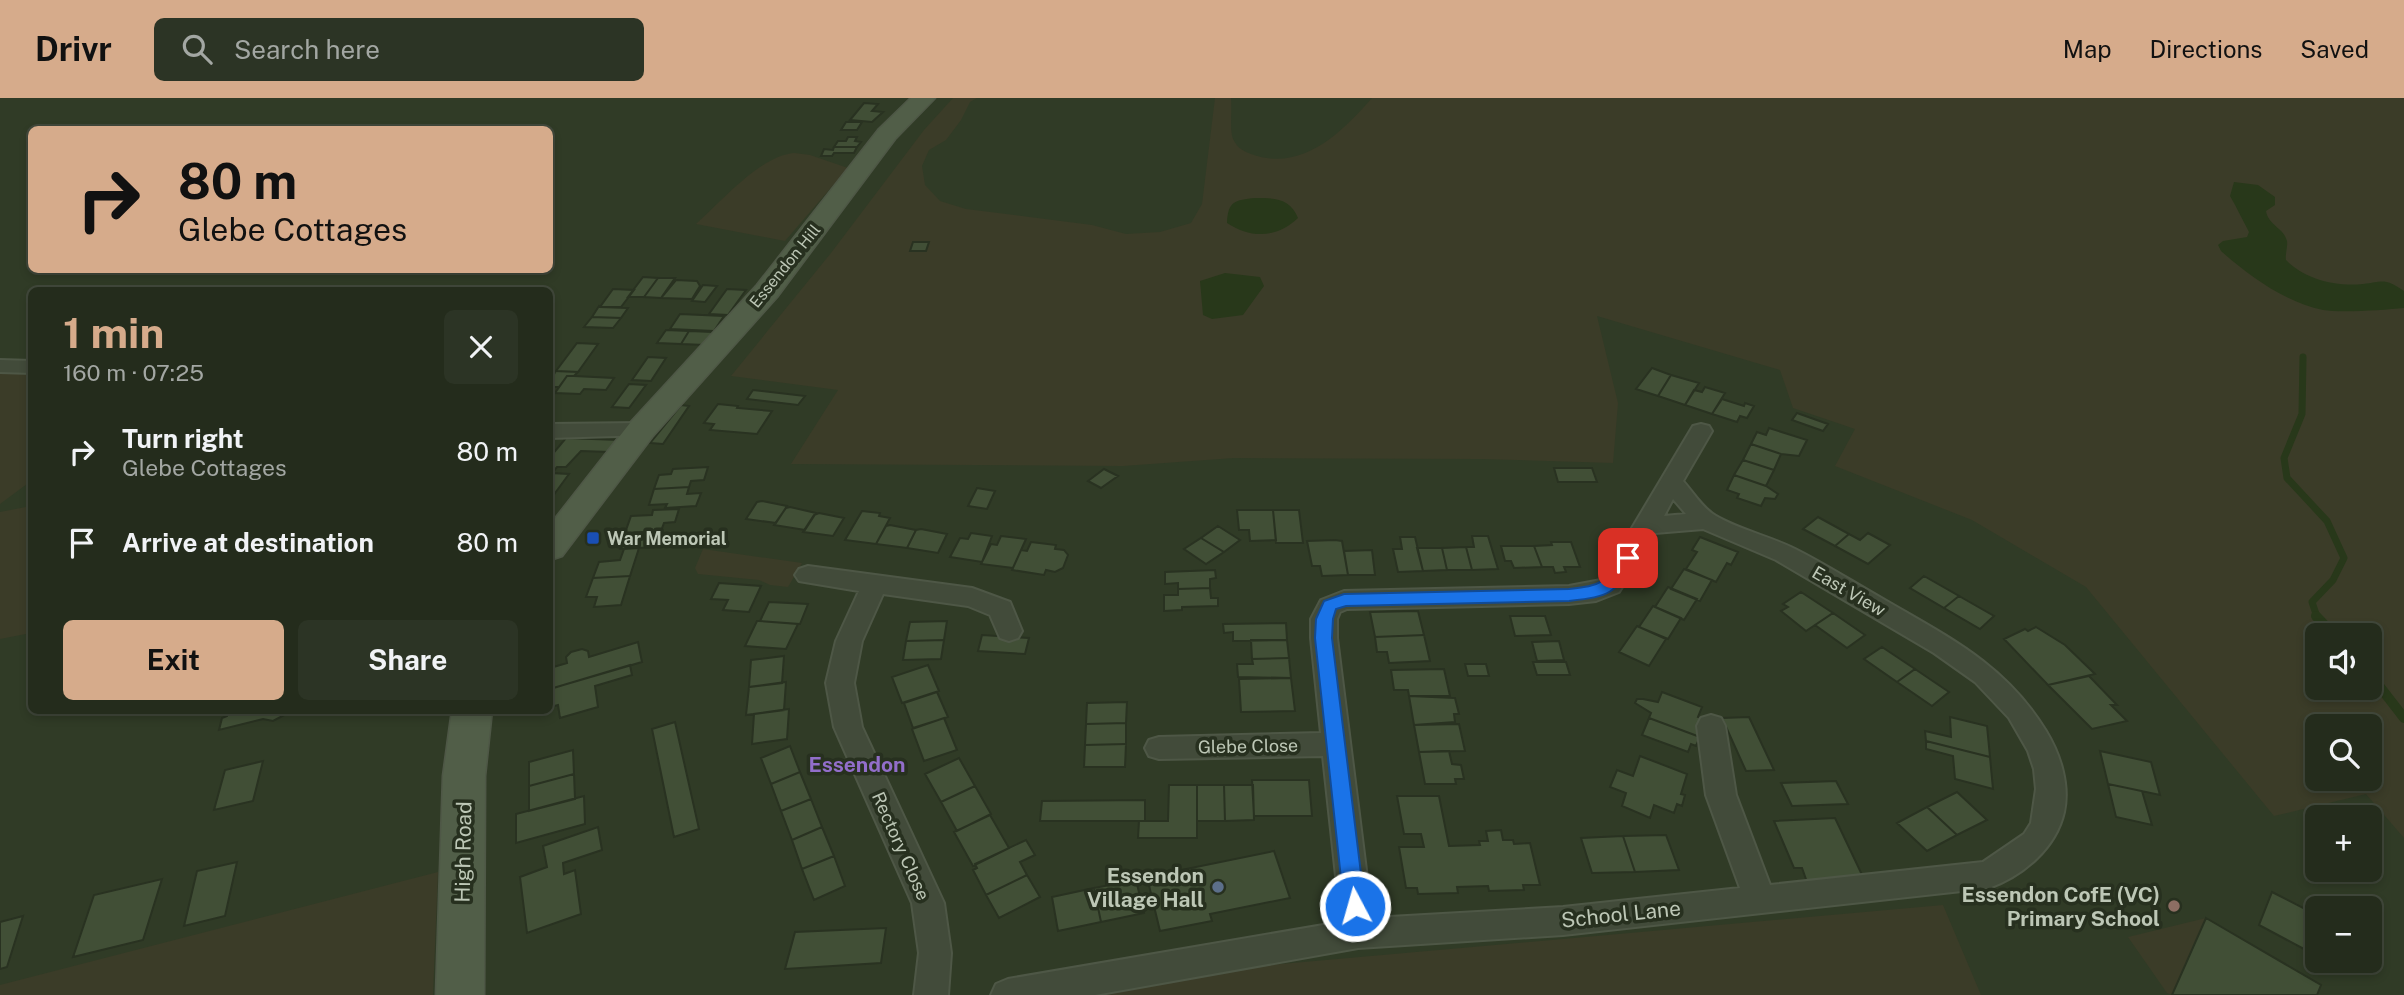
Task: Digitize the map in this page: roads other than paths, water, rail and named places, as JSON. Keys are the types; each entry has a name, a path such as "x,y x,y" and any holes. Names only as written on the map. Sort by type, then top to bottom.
{"main road":[{"name":"Essendon Hill","path":"641,430 767,290 887,134 924,98"},
{"path":"553,544 641,430"},
{"name":"High Road","path":"460,995 464,776 471,714"}],"street":[{"path":"0,366 28,368"},
{"path":"553,431 641,430"},
{"path":"1358,933 1324,638 1324,619 1329,606 1344,600 1569,595 1596,592 1610,586 1702,431"},
{"path":"1671,482 1705,521"},
{"path":"1647,526 1705,521"},
{"name":"East View","path":"1705,521 1785,554 1943,646 1985,676"},
{"path":"808,575 972,597 1001,609 1009,631"},
{"name":"Rectory Close","path":"875,584 849,641 840,683 848,727 928,903 935,953 931,995"},
{"name":"School Lane","path":"1008,995 1358,933 1563,921 1989,874 2035,843 2050,809 2048,769 2032,729 2003,692 1985,676"},
{"path":"1711,726 1721,795 1760,899"},
{"name":"Glebe Close","path":"1159,748 1338,744"}],"waterway":[{"path":"2303,357 2302,414 2284,458 2287,478 2327,521 2344,558 2333,580 2312,602 2317,617"},
{"path":"2316,616 2323,623"},
{"path":"2382,690 2404,718"}],"place":[{"name":"War Memorial","path":"593,538"},
{"name":"Essendon Village Hall","path":"1218,887"},
{"name":"Essendon CofE (VC) Primary School","path":"2174,906"}],"district":[{"name":"Essendon","path":"857,764"}]}
